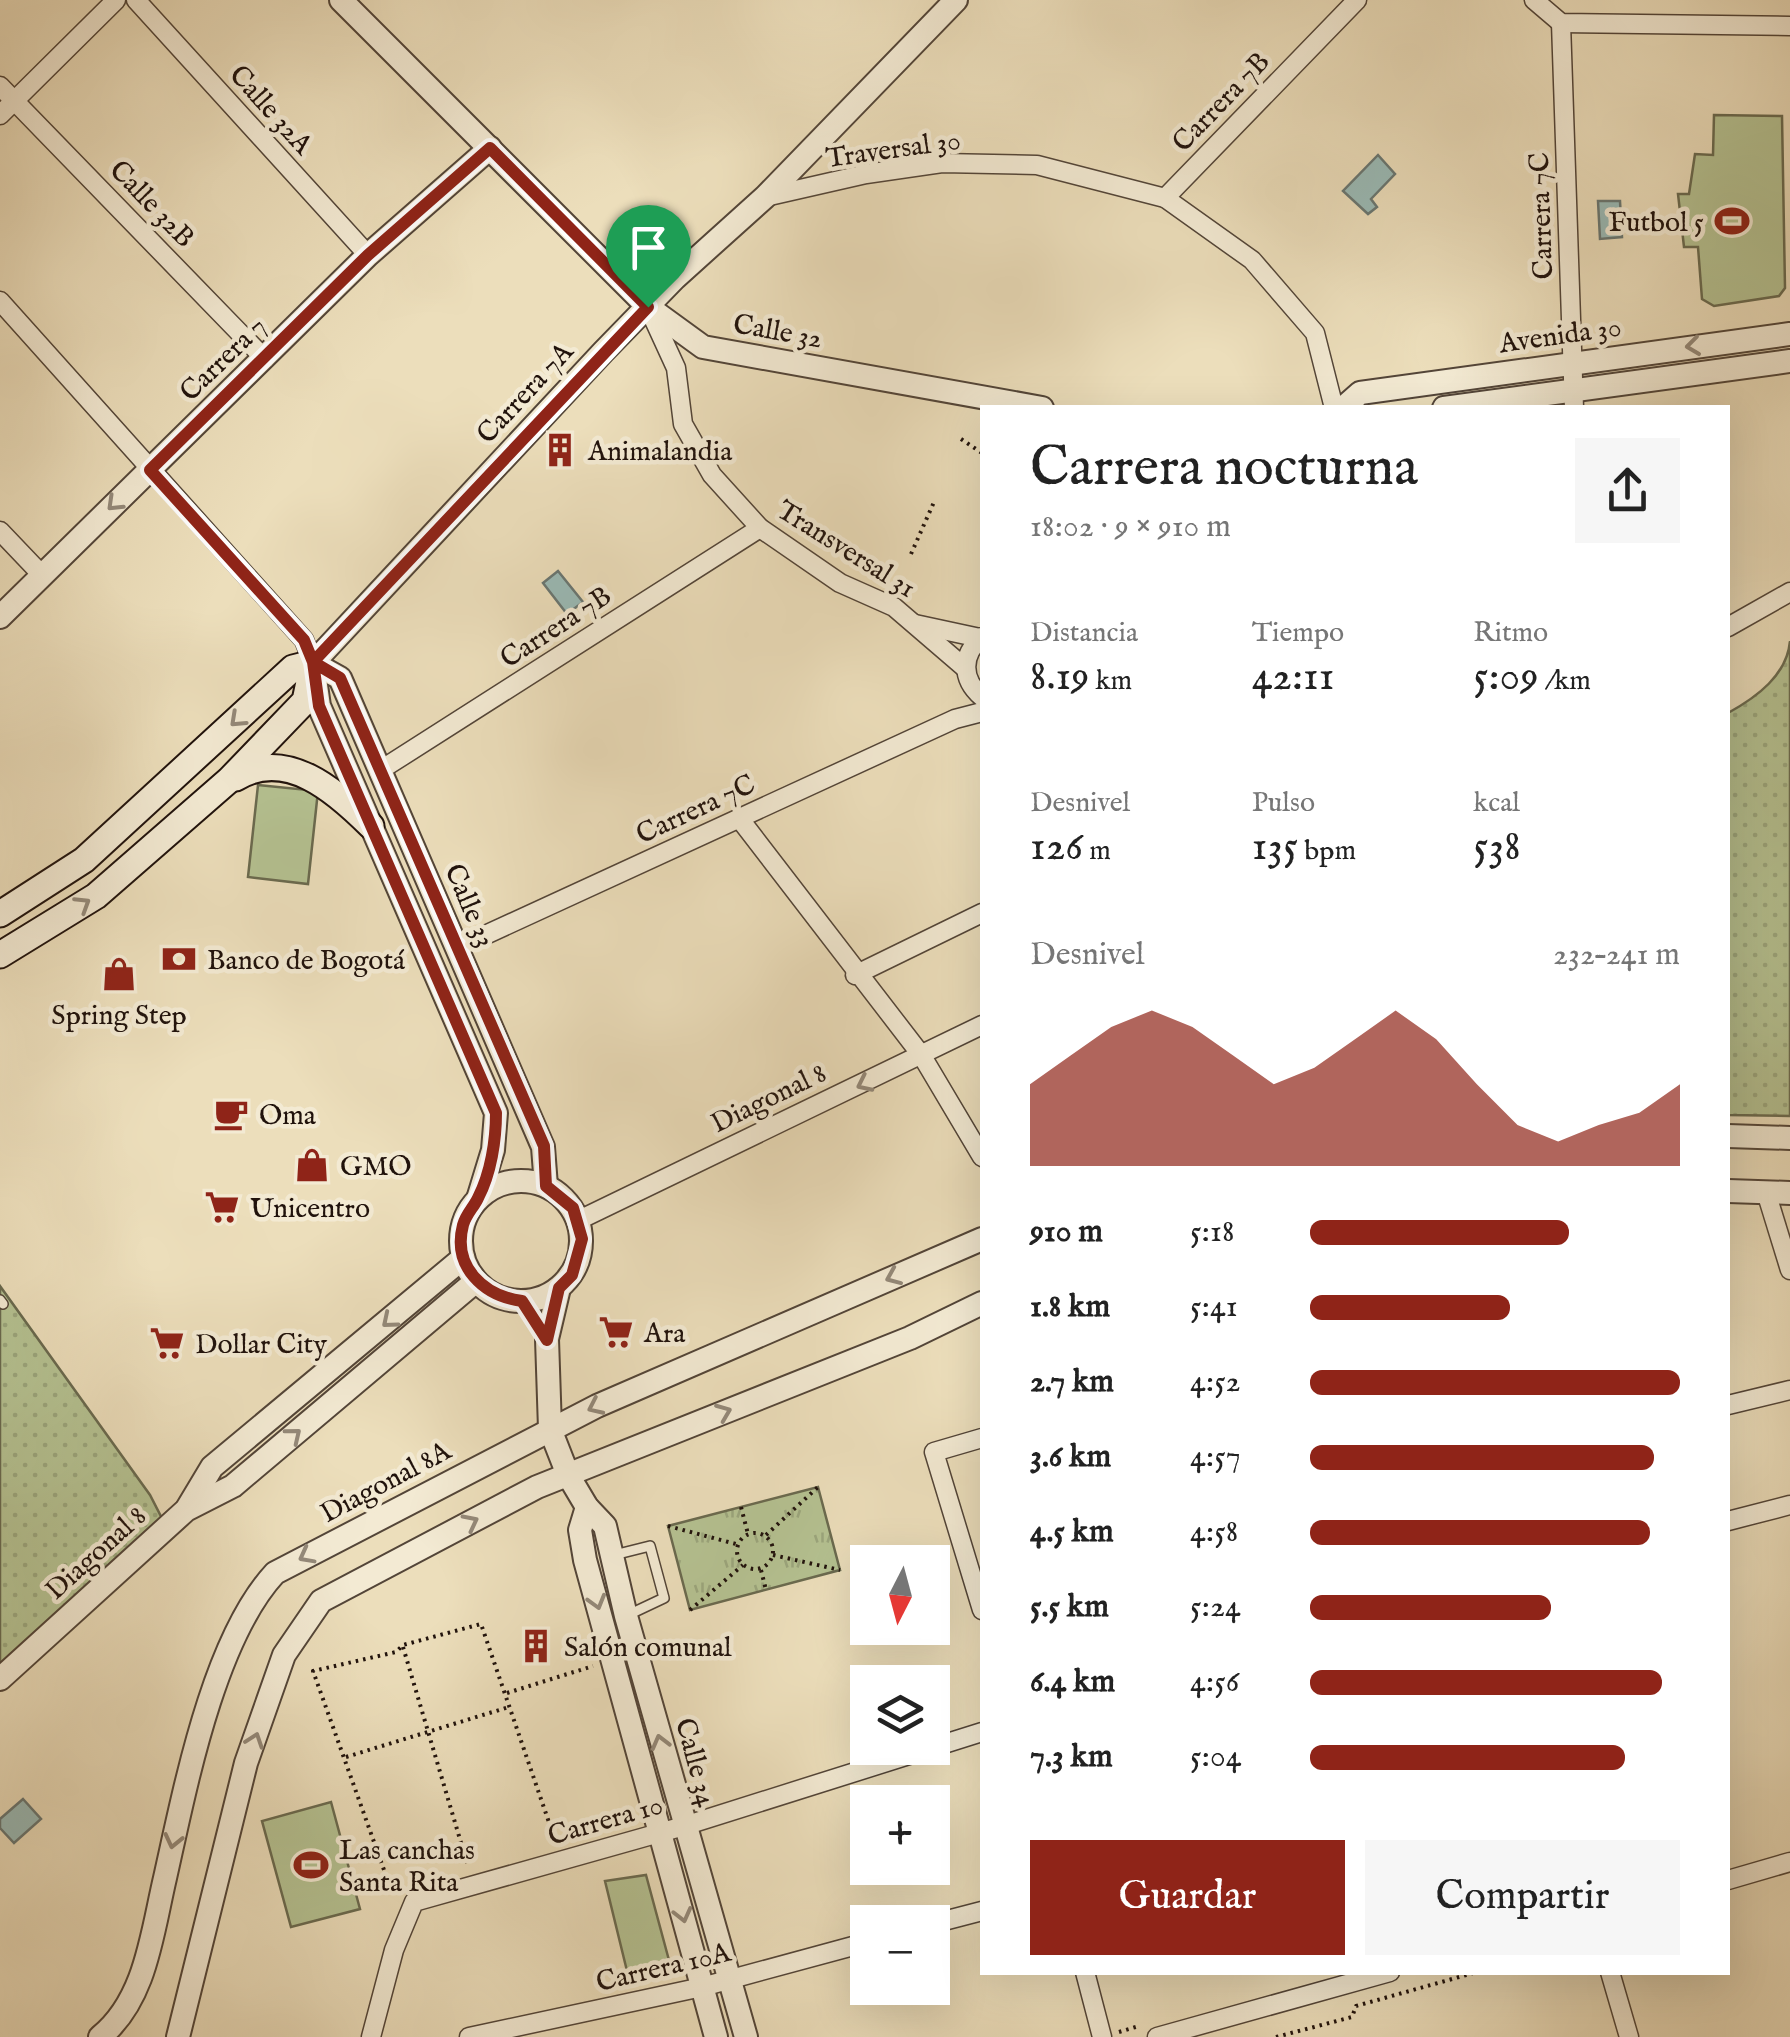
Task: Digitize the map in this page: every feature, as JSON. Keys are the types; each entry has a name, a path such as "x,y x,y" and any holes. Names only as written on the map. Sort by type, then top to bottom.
{"main road":[{"name":"Carrera 7A","path":"0,914 84,860 293,668 313,662 305,701 220,789 96,896 0,955"},
{"path":"220,789 256,766 290,770 320,782 371,826"}],"street":[{"path":"0,115 116,0"},
{"name":"Calle 32A","path":"136,0 368,255"},
{"name":"Calle 32","path":"342,0 648,307 703,347 1025,405"},
{"name":"Carrera 7A","path":"313,662 648,307 765,198 956,0"},
{"name":"Carrera 7B","path":"1165,198 1357,0"},
{"path":"1534,0 1561,23 1790,26"},
{"name":"Carrera 7C","path":"1561,23 1573,399"},
{"name":"Calle 32B","path":"0,86 266,359"},
{"name":"Carrera 7","path":"0,617 368,255 490,148"},
{"name":"Traversal 30","path":"765,198 866,174 942,163 1037,165 1165,198 1252,260 1315,333 1333,405"},
{"name":"Calle 33","path":"0,300 304,640 313,662 319,706 496,1113 493,1150 478,1199"},
{"name":"Transversal 31","path":"648,307 676,368 683,424 712,474 760,528 825,574 894,608 965,668"},
{"name":"Avenida 30","path":"1347,405 1360,394 1790,334"},
{"name":"Avenida 30","path":"1487,405 1573,399 1790,361"},
{"name":"Carrera 7B","path":"379,770 760,528"},
{"path":"0,531 41,574"},
{"path":"1730,625 1790,592"},
{"name":"Transversal 31","path":"914,624 980,638"},
{"path":"955,718 978,692 965,668 972,646 980,640"},
{"name":"Calle 33","path":"313,662 340,678 544,1146 546,1186"},
{"name":"Carrera 7C","path":"457,948 955,718 980,712"},
{"path":"739,818 922,1056 980,1154"},
{"path":"856,975 980,914"},
{"name":"Diagonal 8","path":"578,1220 980,1026"},
{"path":"1730,1136 1790,1138"},
{"path":"515,1181 546,1186 564,1198 578,1220 580,1258 559,1288 522,1301 505,1299 476,1281 464,1258 464,1223 478,1199 498,1185 515,1181"},
{"path":"1730,1190 1790,1193"},
{"path":"1766,1192 1790,1270"},
{"name":"Diagonal 8A","path":"100,2037 132,2000 206,1717 248,1605 275,1573 550,1428 683,1366 980,1240"},
{"name":"Diagonal 8","path":"186,1510 212,1467 464,1258"},
{"name":"Diagonal 8","path":"0,1679 186,1510 232,1486 476,1281"},
{"name":"Calle 34","path":"559,1288 547,1340 550,1428 568,1475 587,1507 605,1526 673,1829 702,1987 716,2037"},
{"path":"522,1301 547,1340"},
{"path":"178,2037 205,1942 233,1809 284,1655 298,1628 321,1601 568,1475 910,1338 980,1304"},
{"path":"1730,1405 1790,1390"},
{"path":"980,1439 934,1452 980,1603"},
{"path":"1730,1520 1790,1505"},
{"name":"Calle 34","path":"587,1507 580,1530 585,1560 673,1829 730,1979 746,2037"},
{"name":"Carrera 10","path":"371,2037 394,1950 414,1902 673,1829 980,1733"},
{"path":"1730,1879 1790,1862"},
{"path":"950,1919 980,1911"},
{"name":"Carrera 10A","path":"469,2037 702,1987 850,1947"},
{"path":"1085,1975 1102,2037"},
{"path":"1157,2037 1379,1975"},
{"path":"1611,1975 1630,2037"}],"lane":[{"path":"611,1556 650,1546 664,1598 626,1616"}],"path":[{"path":"961,439 980,452"},
{"path":"911,554 934,502"},
{"path":"748,1534 765,1536 818,1487"},
{"path":"740,1507 748,1534"},
{"path":"668,1526 738,1544"},
{"path":"748,1534 738,1544 737,1556 743,1566 760,1569"},
{"path":"765,1536 773,1555"},
{"path":"760,1569 773,1555"},
{"path":"773,1555 840,1570"},
{"path":"690,1610 743,1566"},
{"path":"760,1569 766,1590"},
{"path":"389,1884 313,1671 396,1652 403,1645 481,1624 554,1837"},
{"path":"403,1645 467,1863"},
{"path":"507,1693 600,1664"},
{"path":"346,1756 511,1706"},
{"path":"1276,2037 1352,2017 1356,2006 1466,1975"}],"green space":[{"name":"Futbol 5","path":"1714,115 1782,116 1785,288 1779,296 1714,306 1702,299 1698,247 1684,247 1678,194 1689,194 1695,154 1713,155"},
{"path":"1790,641 1790,1116 1730,1115 1730,712 1769,684 1788,653"},
{"path":"258,785 318,791 308,884 248,877"},
{"path":"0,1286 150,1495 170,1534 0,1682"},
{"path":"818,1487 840,1570 690,1610 668,1526"},
{"name":"Las canchas Santa Rita","path":"331,1802 360,1909 291,1927 262,1821"},
{"path":"646,1875 670,1964 628,1975 605,1881"}],"water":[{"path":"1378,155 1395,174 1371,199 1377,207 1368,214 1343,191"},
{"path":"1598,201 1620,201 1622,237 1600,239"},
{"path":"558,571 583,602 567,614 543,583"},
{"path":"23,1799 41,1819 14,1843 0,1828 0,1819"}],"place":[{"name":"Futbol 5","path":"1732,221"},
{"name":"Animalandia","path":"560,450"},
{"name":"Banco de Bogotá","path":"179,959"},
{"name":"Spring Step","path":"119,974"},
{"name":"Oma","path":"231,1114"},
{"name":"GMO","path":"312,1165"},
{"name":"Unicentro","path":"222,1207"},
{"name":"Ara","path":"616,1332"},
{"name":"Dollar City","path":"167,1343"},
{"name":"Salón comunal","path":"536,1646"},
{"name":"Las canchas Santa Rita","path":"311,1865"}],"route":[{"path":"648,307 313,662 340,678 544,1146 546,1186 564,1198 578,1220 580,1258 572,1275 559,1288 547,1340 522,1301 490,1292 468,1270 460,1240 493,1150 496,1113 319,706 313,662 304,640 150,470 368,255 490,148 648,307"}]}
